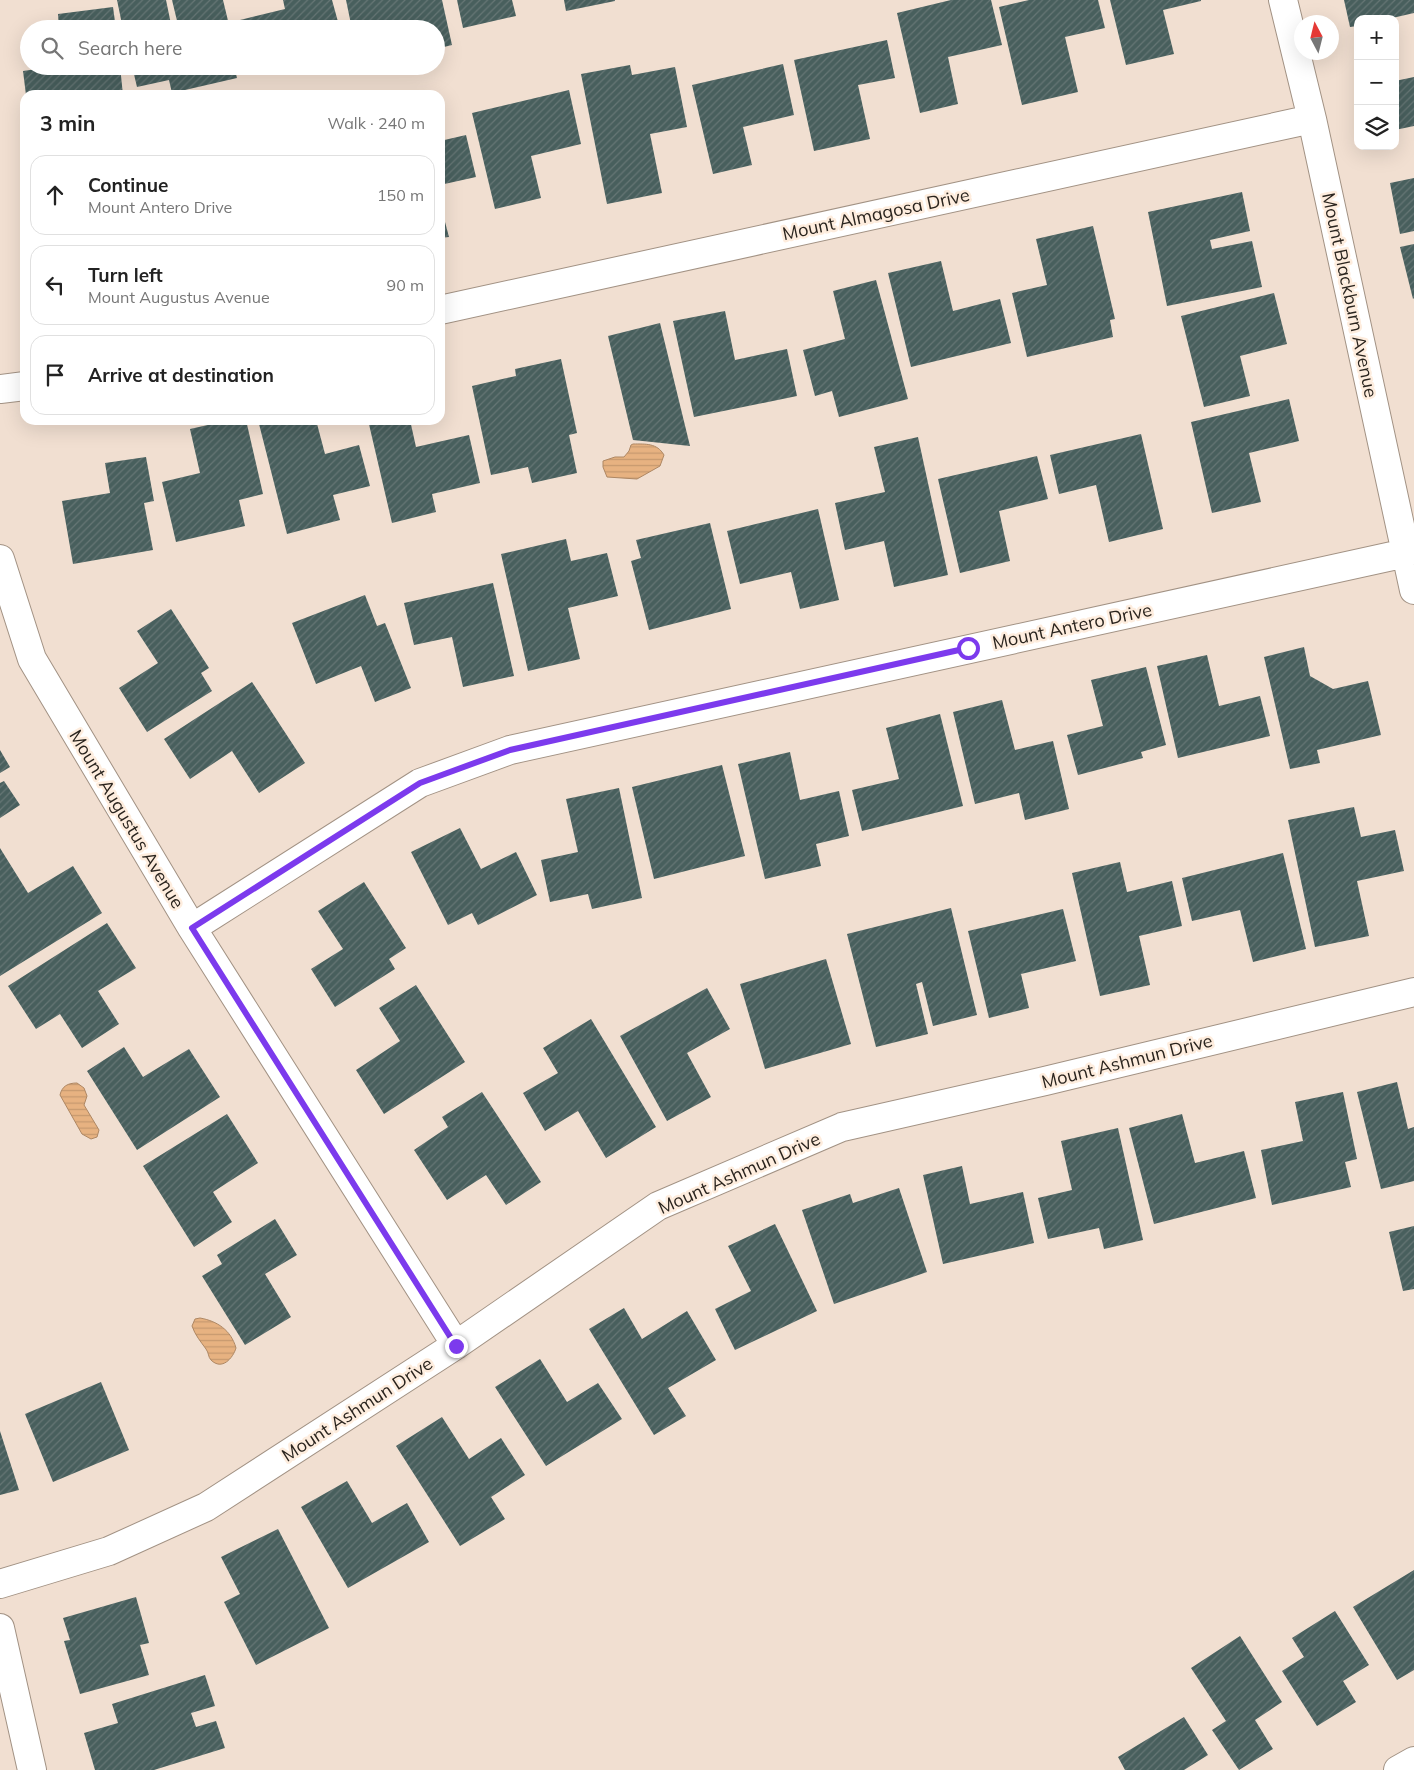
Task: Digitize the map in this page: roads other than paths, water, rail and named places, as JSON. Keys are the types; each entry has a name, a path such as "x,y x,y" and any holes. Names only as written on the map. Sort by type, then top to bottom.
{"street":[{"name":"Mount Blackburn Avenue","path":"1283,0 1312,119 1414,590"},
{"name":"Mount Almagosa Drive","path":"445,309 1312,119"},
{"path":"0,389 20,387"},
{"name":"Mount Antero Drive","path":"192,928 420,783 510,750 1406,553"},
{"name":"Mount Augustus Avenue","path":"0,559 32,659 192,928 456,1346"},
{"name":"Mount Ashmun Drive","path":"0,1584 109,1550 206,1507 456,1346 658,1206 842,1127 1045,1081 1414,992"},
{"path":"0,1628 32,1770"},
{"path":"1398,1770 1414,1760"}]}
